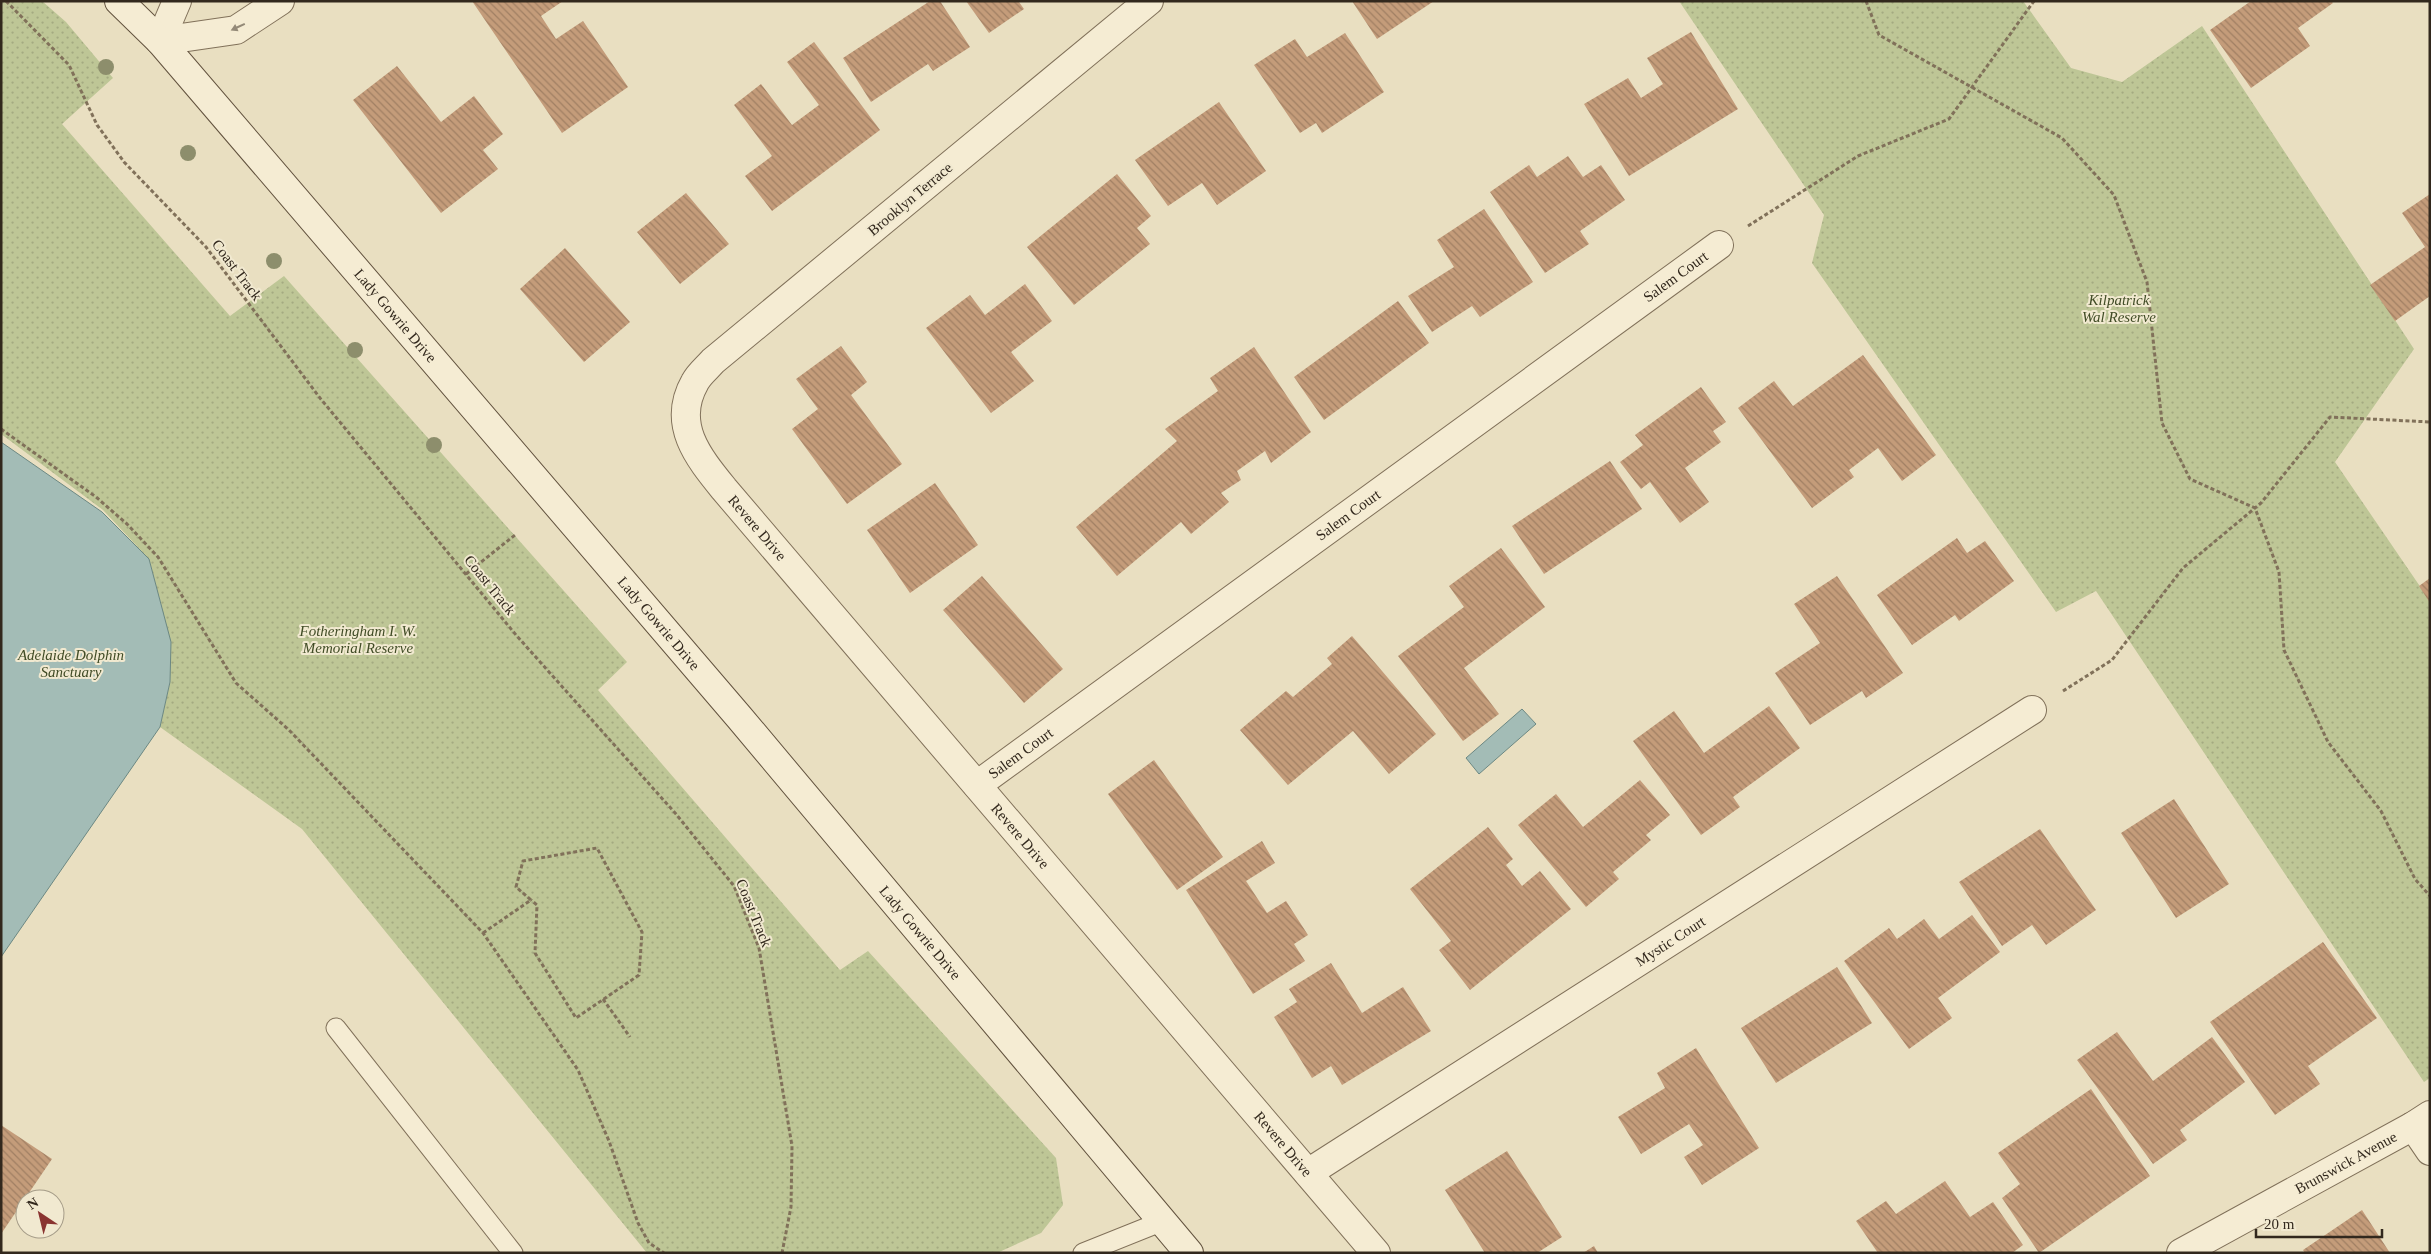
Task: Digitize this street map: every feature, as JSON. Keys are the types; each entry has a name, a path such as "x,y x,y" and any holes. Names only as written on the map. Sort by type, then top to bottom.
{"street":[{"name":"Lady Gowrie Drive","path":"118,1 160,41 738,718 1189,1253"},
{"path":"160,41 177,1"},
{"path":"160,41 236,30 280,1"},
{"name":"Brooklyn Terrace","path":"686,408 695,381 713,362 1149,1"},
{"name":"Salem Court","path":"976,785 1719,245"},
{"name":"Revere Drive","path":"686,408 688,434 698,457 1376,1253"},
{"name":"Mystic Court","path":"1308,1173 2032,710"},
{"path":"2421,1120 2430,1151"},
{"name":"Brunswick Avenue","path":"2181,1253 2421,1120"}],"lane":[{"path":"336,1028 513,1253"},
{"path":"1083,1253 1163,1221"}],"path":[{"name":"Coast Track","path":"6,1 69,65 97,125 124,162 206,247 320,398 516,635 676,814 734,886 759,948 792,1146 791,1207 782,1253"},
{"path":"1866,1 1879,36 2062,138 2114,195 2147,282 2162,423 2190,479 2255,508 2279,572 2284,650 2328,742 2381,811 2415,879 2430,896"},
{"path":"1719,245 1858,156 1949,119 2034,1"},
{"path":"2032,710 2112,660 2183,568 2255,508 2330,417 2430,422"},
{"path":"1,429 96,497 127,524 158,557 236,683 289,730 484,933 578,1070 609,1141 638,1223 649,1243 664,1253"},
{"path":"466,574 515,535"},
{"path":"597,848 642,932 639,974 576,1018 535,953 537,905 531,900 516,887 523,861 597,848"},
{"path":"484,933 531,900"},
{"path":"604,999 630,1037"}],"green space":[{"name":"Fotheringham I. W. Memorial Reserve","path":"1,1 42,1 66,22 113,78 62,124 230,316 284,276 627,662 598,690 840,970 868,951 1056,1158 1063,1205 1041,1233 997,1253 647,1253 302,829 160,727 170,682 149,559 103,510 1,434"},
{"name":"Kilpatrick Wal Reserve","path":"1679,1 2023,1 2071,68 2122,82 2202,26 2414,349 2335,462 2430,601 2430,1078 2424,1082 2096,591 2056,612 1812,263 1824,215"}],"water":[{"name":"Adelaide Dolphin Sanctuary","path":"1,442 102,512 149,559 171,642 170,682 160,727 1,957"},
{"path":"1522,709 1536,724 1479,774 1466,758"}],"building":[{"path":"472,1 563,1 541,16 556,39 583,21 628,87 562,133"},
{"path":"930,1 940,1 970,47 933,71 928,64 871,102 843,58"},
{"path":"966,1 1021,1 1019,2 1024,9 989,33"},
{"path":"1352,1 1434,1 1377,39"},
{"path":"2251,1 2331,1 2333,3 2298,28 2310,46 2251,88 2210,30"},
{"path":"1691,32 1738,109 1629,176 1584,104 1628,78 1641,98 1663,84 1647,58"},
{"path":"1345,33 1384,92 1322,133 1316,123 1300,133 1254,65 1295,39 1307,57"},
{"path":"814,42 880,130 772,211 745,176 772,156 734,105 761,84 792,125 819,105 787,62"},
{"path":"397,66 441,122 474,96 503,134 483,150 498,169 441,213 353,100"},
{"path":"1219,102 1266,171 1217,205 1202,183 1168,206 1135,160"},
{"path":"1568,156 1583,177 1601,165 1625,200 1580,231 1589,244 1545,273 1490,192 1529,165 1537,177"},
{"path":"1117,174 1151,216 1137,228 1150,244 1074,305 1027,247"},
{"path":"686,193 729,244 680,284 637,232"},
{"path":"2430,194 2430,296 2395,321 2370,285 2425,247 2402,213"},
{"path":"1484,209 1533,282 1480,317 1472,306 1432,332 1408,296 1454,267 1437,240"},
{"path":"565,248 630,322 584,362 520,289"},
{"path":"1025,284 1052,321 1011,352 1034,381 991,413 926,328 970,295 985,315"},
{"path":"1398,301 1429,343 1324,420 1294,377"},
{"path":"841,346 867,382 851,395 902,464 847,504 792,429 818,409 796,379"},
{"path":"1254,347 1311,432 1271,463 1265,451 1237,471 1241,480 1221,493 1229,502 1191,534 1181,522 1117,576 1076,527 1177,441 1165,429 1218,391 1210,378"},
{"path":"1863,355 1936,455 1902,481 1878,448 1849,470 1854,477 1812,508 1738,408 1774,381 1793,406"},
{"path":"1701,387 1726,422 1713,431 1721,442 1685,468 1709,502 1680,523 1650,482 1641,489 1620,462 1643,445 1635,435"},
{"path":"1610,461 1642,509 1544,574 1512,526"},
{"path":"935,483 978,545 910,593 867,530"},
{"path":"1957,538 1967,553 1985,541 2014,581 1959,621 1955,615 1912,645 1877,595"},
{"path":"1501,548 1545,607 1464,668 1499,714 1463,741 1398,656 1464,607 1449,586"},
{"path":"982,576 1063,669 1024,703 943,610"},
{"path":"1837,576 1903,673 1866,698 1862,691 1810,725 1775,673 1820,643 1794,604"},
{"path":"2430,578 2430,603 2419,586"},
{"path":"1352,636 1436,734 1389,774 1353,731 1288,785 1240,730 1286,691 1293,697 1332,664 1327,658"},
{"path":"1769,706 1800,748 1733,797 1740,807 1701,835 1633,741 1674,711 1704,753"},
{"path":"1154,760 1223,857 1177,890 1108,794"},
{"path":"1640,780 1670,815 1646,835 1651,840 1613,872 1619,879 1586,907 1518,825 1556,794 1583,827"},
{"path":"2174,799 2229,884 2176,918 2121,833"},
{"path":"1488,827 1513,859 1506,865 1522,886 1540,871 1571,909 1470,990 1439,950 1451,941 1410,889"},
{"path":"2040,829 2096,910 2046,945 2032,925 2002,946 1959,882"},
{"path":"1262,841 1275,863 1246,881 1267,913 1286,901 1308,935 1294,944 1305,961 1253,994 1186,890"},
{"path":"1972,915 2000,952 1938,998 1952,1018 1909,1049 1844,961 1889,928 1897,939 1924,919 1939,939"},
{"path":"2323,942 2377,1018 2308,1066 2320,1084 2275,1115 2210,1022"},
{"path":"1331,963 1362,1013 1403,987 1431,1031 1342,1085 1331,1066 1312,1078 1274,1017 1297,1002 1289,989"},
{"path":"1837,967 1872,1023 1776,1083 1741,1028"},
{"path":"2117,1032 2153,1081 2212,1037 2245,1082 2180,1130 2187,1140 2153,1164 2077,1060"},
{"path":"1696,1048 1759,1148 1702,1185 1684,1157 1703,1145 1689,1124 1641,1154 1618,1117 1665,1088 1657,1073"},
{"path":"2091,1089 2150,1176 2039,1253 2002,1198 2020,1184 1998,1153"},
{"path":"1,1125 52,1159 32,1189 15,1189 15,1213 1,1234"},
{"path":"1507,1151 1562,1237 1537,1253 1485,1253 1445,1190"},
{"path":"1945,1181 1970,1217 1993,1202 2023,1245 2012,1253 1878,1253 1856,1221 1886,1201 1896,1214"},
{"path":"2362,1210 2390,1253 2305,1253 2303,1250"},
{"path":"1594,1246 1598,1253 1583,1253"}]}
